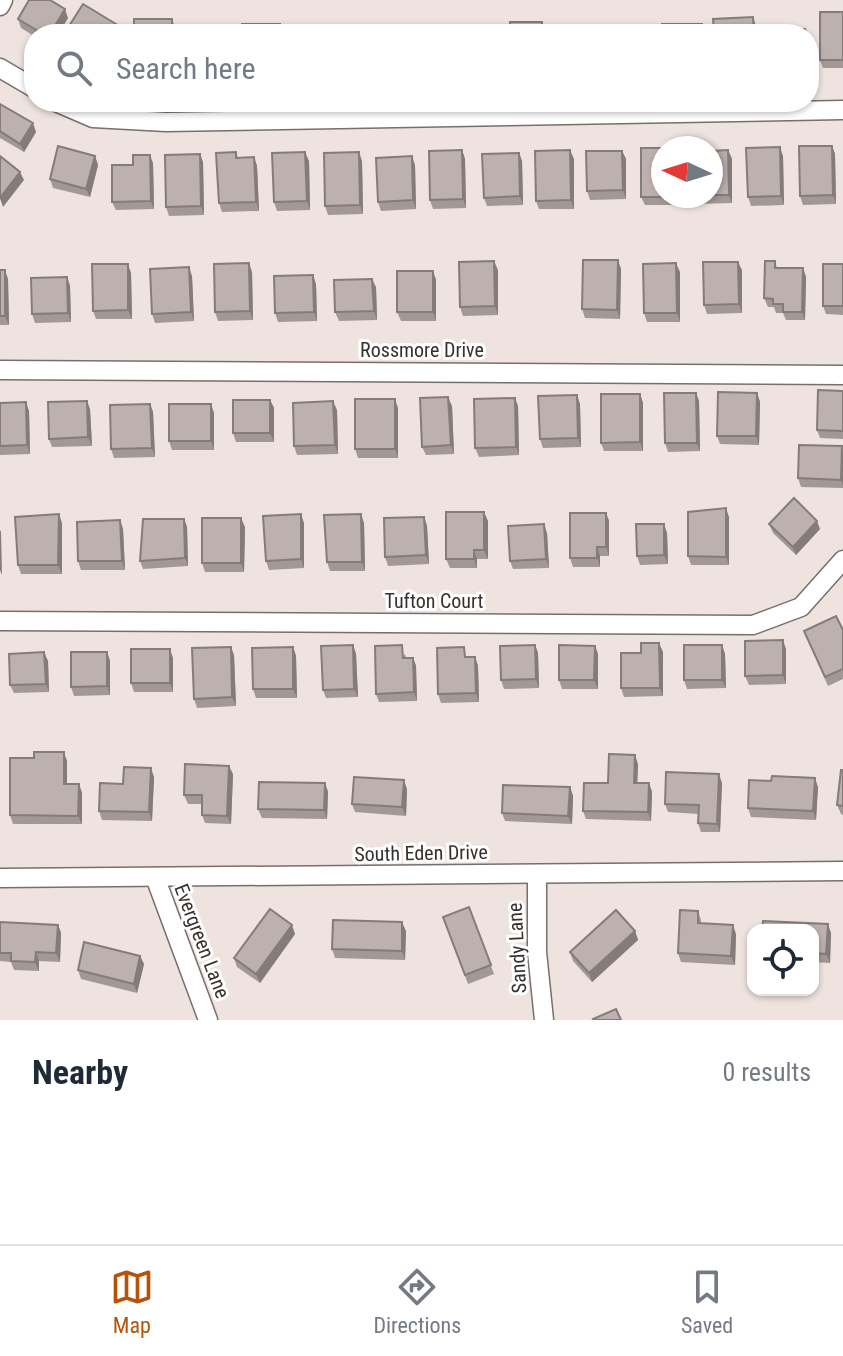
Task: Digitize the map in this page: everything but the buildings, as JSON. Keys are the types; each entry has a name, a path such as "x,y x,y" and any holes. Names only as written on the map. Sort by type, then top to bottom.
{"street":[{"path":"0,6 3,0"},
{"path":"0,68 24,82"},
{"path":"819,110 843,110"},
{"path":"79,112 93,118 166,122 730,112"},
{"name":"Rossmore Drive","path":"0,370 843,375"},
{"name":"Tufton Court","path":"0,621 753,625 801,607 843,560"},
{"name":"South Eden Drive","path":"0,878 843,871"},
{"name":"Sandy Lane","path":"537,874 537,952 544,1020"},
{"name":"Evergreen Lane","path":"155,877 208,1020"}]}
